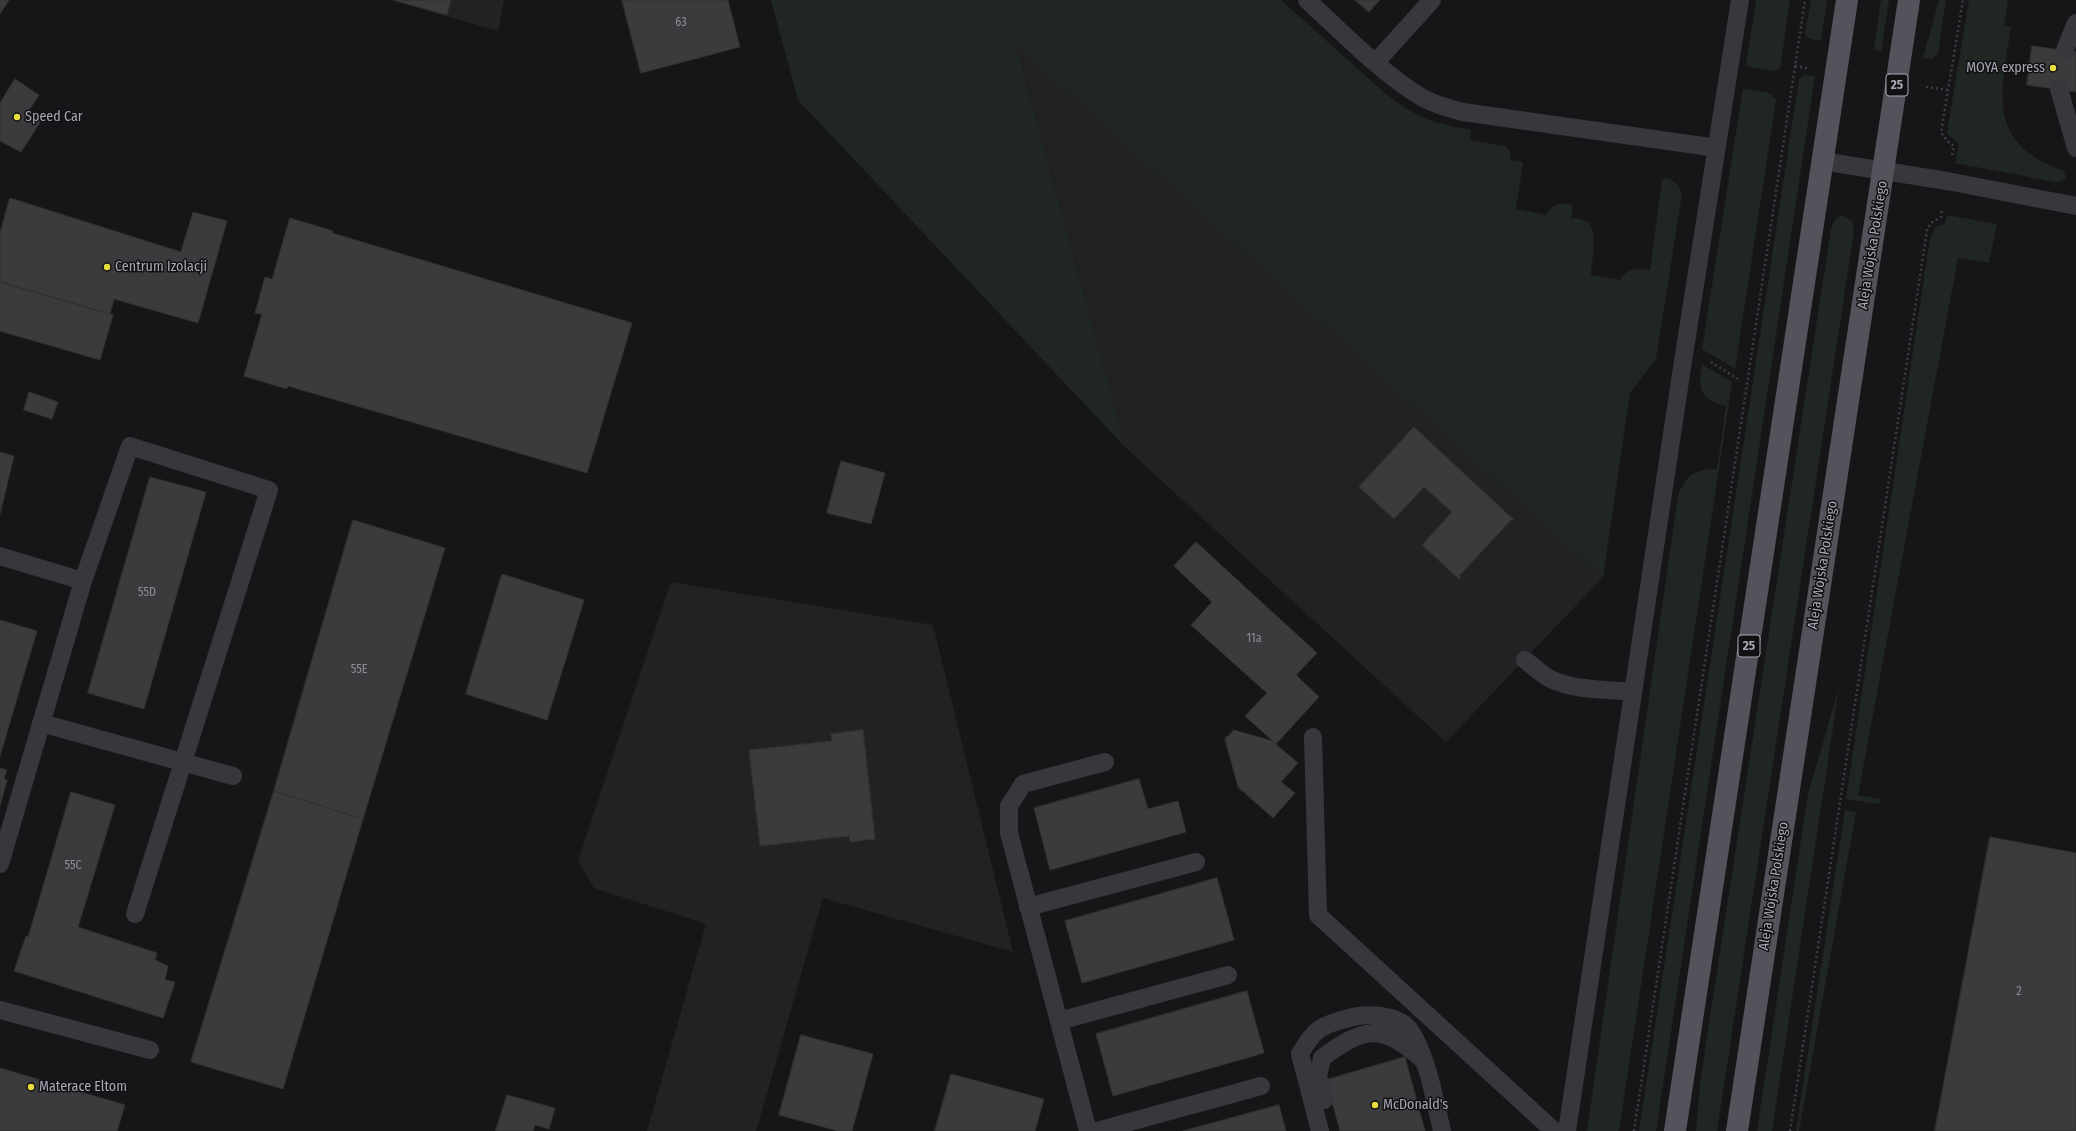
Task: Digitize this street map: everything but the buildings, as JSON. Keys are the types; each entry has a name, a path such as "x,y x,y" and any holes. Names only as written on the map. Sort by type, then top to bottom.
{"main road":[{"name":"25","path":"1675,1131 1847,0"},
{"name":"Aleja Wojska Polskiego","path":"1737,1131 1910,0"}],"lane":[{"path":"1307,0 1376,62 1419,96 1441,106 1464,112 1718,148"},
{"path":"1376,62 1432,0"},
{"path":"1567,1131 1740,0"},
{"path":"2065,50 2076,23"},
{"path":"2059,89 2076,148"},
{"path":"1822,161 1947,181 2076,206"},
{"path":"0,864 83,580 130,446 269,490 135,914"},
{"path":"0,556 83,580"},
{"path":"1524,660 1546,677 1559,682 1582,687 1633,692"},
{"path":"41,724 233,776"},
{"path":"1313,737 1318,915 1380,963 1554,1131"},
{"path":"1088,1131 1009,833 1009,806 1023,784 1105,762"},
{"path":"1028,907 1196,862"},
{"path":"1059,1021 1228,975"},
{"path":"0,1010 150,1050"},
{"path":"1320,1131 1300,1054 1310,1036 1327,1024 1359,1015 1393,1018 1408,1028 1419,1046 1442,1131"},
{"path":"1332,1131 1318,1076 1322,1058 1341,1044 1361,1034 1388,1035 1409,1047 1423,1060"},
{"path":"1097,1131 1261,1086"}],"path":[{"path":"1634,1131 1805,0"},
{"path":"1790,1131 1926,230 1931,223 1941,217 1954,146 1947,141 1941,132 1963,0"}],"shaded area":[{"path":"392,0 504,0 498,31"},
{"path":"771,0 1281,0 1387,95 1408,110 1429,120 1471,130 1470,140 1505,146 1510,152 1511,160 1523,162 1516,209 1546,215 1551,208 1557,204 1573,205 1571,219 1582,219 1589,223 1592,229 1594,244 1591,275 1620,280 1629,271 1636,269 1650,270 1662,180 1666,178 1674,181 1680,189 1681,200 1656,359 1630,393 1603,577 1016,44 1126,448 798,100"},
{"path":"1756,0 1790,0 1780,68 1774,71 1746,66"},
{"path":"1811,0 1827,0 1821,41 1810,39 1805,34"},
{"path":"1881,0 1889,0 1881,52 1874,50"},
{"path":"1939,0 1946,0 1938,54 1932,59 1923,58"},
{"path":"1969,0 2008,0 2004,26 2011,27 2004,74 2004,114 2010,131 2021,146 2039,160 2064,171 2066,179 2056,182 1955,163 1959,144 1947,133"},
{"path":"1016,43 1603,577 1446,742 1126,448"},
{"path":"1804,75 1815,76 1656,1131 1639,1131 1799,79"},
{"path":"1743,89 1770,93 1776,100 1735,369 1702,349"},
{"path":"1947,215 1997,224 1989,263 1958,258 1858,795 1881,799 1880,804 1846,799 1930,238 1936,227 1945,224"},
{"path":"1844,216 1852,221 1854,231 1717,1131 1696,1131 1701,1076 1831,229 1836,218"},
{"path":"1702,364 1732,382 1619,1131 1587,1131 1678,496 1681,488 1692,474 1702,470 1717,469 1726,406 1710,400 1702,392 1700,380"},
{"path":"671,582 933,625 1013,952 823,898 756,1131 647,1131 706,924 594,888 578,861"},
{"path":"1839,688 1772,1131 1757,1131 1808,794"},
{"path":"1845,810 1856,812 1799,1131 1796,1131"}],"place":[{"name":"MOYA express","path":"2053,68"},
{"name":"Speed Car","path":"17,117"},
{"name":"Centrum Izolacji","path":"107,267"},
{"name":"Materace Eltom","path":"31,1087"},
{"name":"McDonald's","path":"1375,1105"}]}
